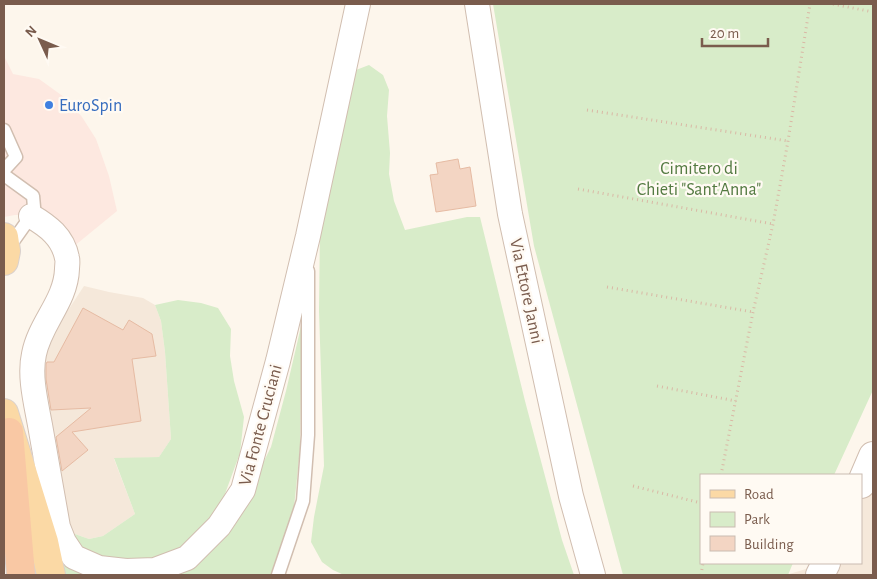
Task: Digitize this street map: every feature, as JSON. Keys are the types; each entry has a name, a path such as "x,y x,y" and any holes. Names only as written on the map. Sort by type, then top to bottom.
{"highway":[{"path":"7,422 21,575"}],"main road":[{"path":"7,422 33,575"},
{"path":"7,422 44,542 51,575"}],"street":[{"name":"Via Fonte Cruciani","path":"32,216 44,223 56,234 62,242 67,258 67,278 62,296 43,330 33,354 32,381 58,527 64,542 74,557 100,568 126,571 155,570 187,558 219,526 243,490 278,361 308,236 358,4"},
{"name":"Via Ettore Janni","path":"477,4 510,214 571,496 593,575"},
{"path":"862,482 873,456"}],"lane":[{"path":"4,130 16,157 4,170"},
{"path":"4,175 33,196 34,207 32,216 4,245"},
{"path":"4,245 6,230 32,216"},
{"path":"278,575 303,501 308,435 308,236"}],"path":[{"path":"721,474 753,312 773,224 810,4"},
{"path":"833,4 873,12"},
{"path":"587,110 788,142"},
{"path":"578,189 773,224"},
{"path":"607,287 753,312"},
{"path":"657,386 736,401"},
{"path":"633,486 700,503"}],"shaded area":[{"path":"4,56 13,74 39,79 64,97 82,117 96,139 109,176 117,211 73,247 43,215 4,217"},
{"path":"84,286 143,298 155,305 161,321 165,352 171,439 159,457 114,459 135,514 103,536 89,539 72,533 50,474 42,350"},
{"path":"873,475 873,575 786,575 823,564 862,564 862,500"}],"green space":[{"name":"Cimitero di Chieti \"Sant'Anna\"","path":"493,4 873,4 873,390 834,474 700,474 700,564 793,564 788,575 623,575 534,246"},
{"path":"369,65 383,75 389,90 387,116 390,153 389,174 394,201 405,230 467,217 480,217 525,401 562,540 574,575 344,575 322,562 311,542 324,466 319,311 320,228 356,70"},
{"path":"178,300 201,303 218,308 231,329 230,356 234,381 244,417 240,453 222,502 188,551 128,566 86,553 69,538 72,533 89,539 103,536 135,514 114,458 159,457 171,439 165,352 161,321 155,305"},
{"path":"302,322 300,449 293,517 271,575 62,575 54,539 74,559 173,568 249,491 271,447"}],"building":[{"path":"458,159 460,169 470,167 476,206 436,212 430,175 438,174 436,163"},
{"path":"83,308 123,330 129,320 152,334 156,356 132,359 141,421 72,432 88,450 62,471 56,437 91,408 51,410 46,379 46,364 47,362 54,362"}],"place":[{"name":"EuroSpin","path":"49,105"}]}
